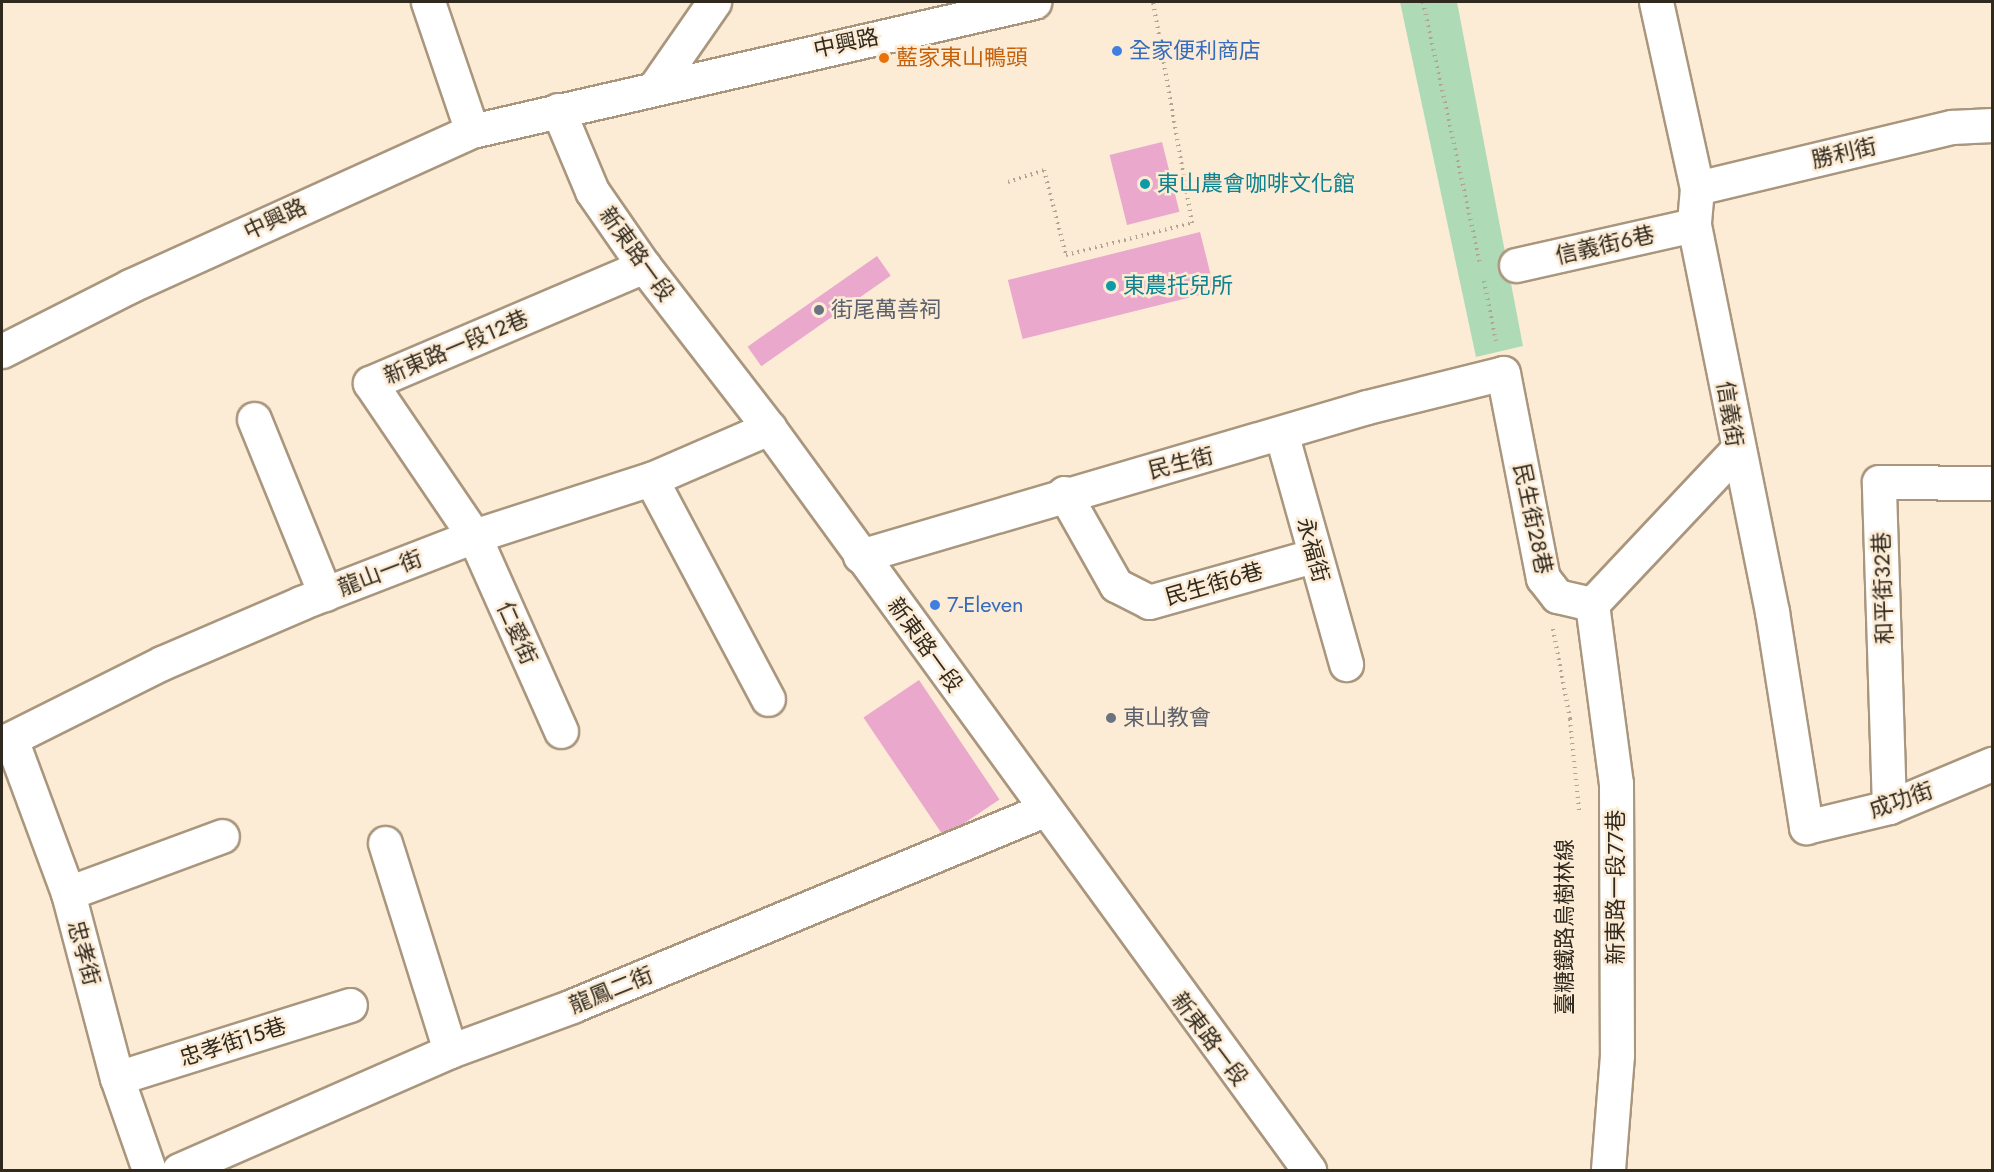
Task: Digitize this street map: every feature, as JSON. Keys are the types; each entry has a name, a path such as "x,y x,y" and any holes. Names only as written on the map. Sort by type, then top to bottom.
{"street":[{"path":"428,2 472,131"},
{"path":"657,84 714,2"},
{"name":"中興路","path":"2,351 130,286 472,131 657,84 1034,2"},
{"name":"信義街","path":"1656,2 1697,188 1694,225 1736,451 1772,612 1806,827"},
{"name":"新東路一段","path":"558,110 592,191 645,266 769,428 1044,810 1309,1170"},
{"name":"勝利街","path":"1697,188 1952,127 1992,125"},
{"name":"信義街6巷","path":"1516,265 1694,225"},
{"name":"新東路一段12巷","path":"474,536 370,383 645,266"},
{"name":"民生街","path":"860,556 1064,493 1282,436 1367,407 1503,373"},
{"name":"民生街28巷","path":"1503,373 1543,578 1557,596 1592,604"},
{"path":"254,419 325,594"},
{"name":"龍山一街","path":"6,741 162,663 325,594 474,536 651,479 769,428"},
{"name":"永福街","path":"1282,436 1313,556 1346,664"},
{"path":"1592,604 1736,451"},
{"path":"651,479 768,699"},
{"name":"和平街32巷","path":"1889,807 1879,482 1992,483"},
{"name":"民生街6巷","path":"1064,493 1116,585 1149,602 1313,556"},
{"name":"仁愛街","path":"474,536 561,730"},
{"name":"新東路一段77巷","path":"1592,604 1616,783 1617,1055 1608,1170"},
{"name":"忠孝街","path":"6,741 68,893 117,1078 149,1170"},
{"name":"成功街","path":"1806,827 1889,807 1992,764"},
{"name":"龍鳳二街","path":"179,1170 220,1161 450,1051 572,1006 1044,810"},
{"path":"68,893 222,836"},
{"path":"385,843 450,1051"},
{"name":"忠孝街15巷","path":"117,1078 350,1005"}],"path":[{"path":"1008,182 1044,170 1065,255 1192,223 1153,2"},
{"path":"1422,2 1503,373"},
{"name":"臺糖鐵路烏樹林線","path":"1543,578 1570,719 1580,822"}],"green space":[{"path":"1400,2 1457,2 1523,346 1476,357"}],"building":[{"name":"東山農會咖啡文化館","path":"1162,142 1179,212 1127,225 1110,155"},
{"name":"東農托兒所","path":"1200,232 1215,291 1023,339 1008,280"},
{"name":"街尾萬善祠","path":"877,256 891,276 761,366 748,347"},
{"path":"919,680 1000,799 944,837 863,717"}],"place":[{"name":"全家便利商店","path":"1117,51"},
{"name":"藍家東山鴨頭","path":"884,58"},
{"name":"東山農會咖啡文化館","path":"1145,184"},
{"name":"東農托兒所","path":"1111,286"},
{"name":"街尾萬善祠","path":"819,310"},
{"name":"7-Eleven","path":"935,605"},
{"name":"東山教會","path":"1111,718"}]}
